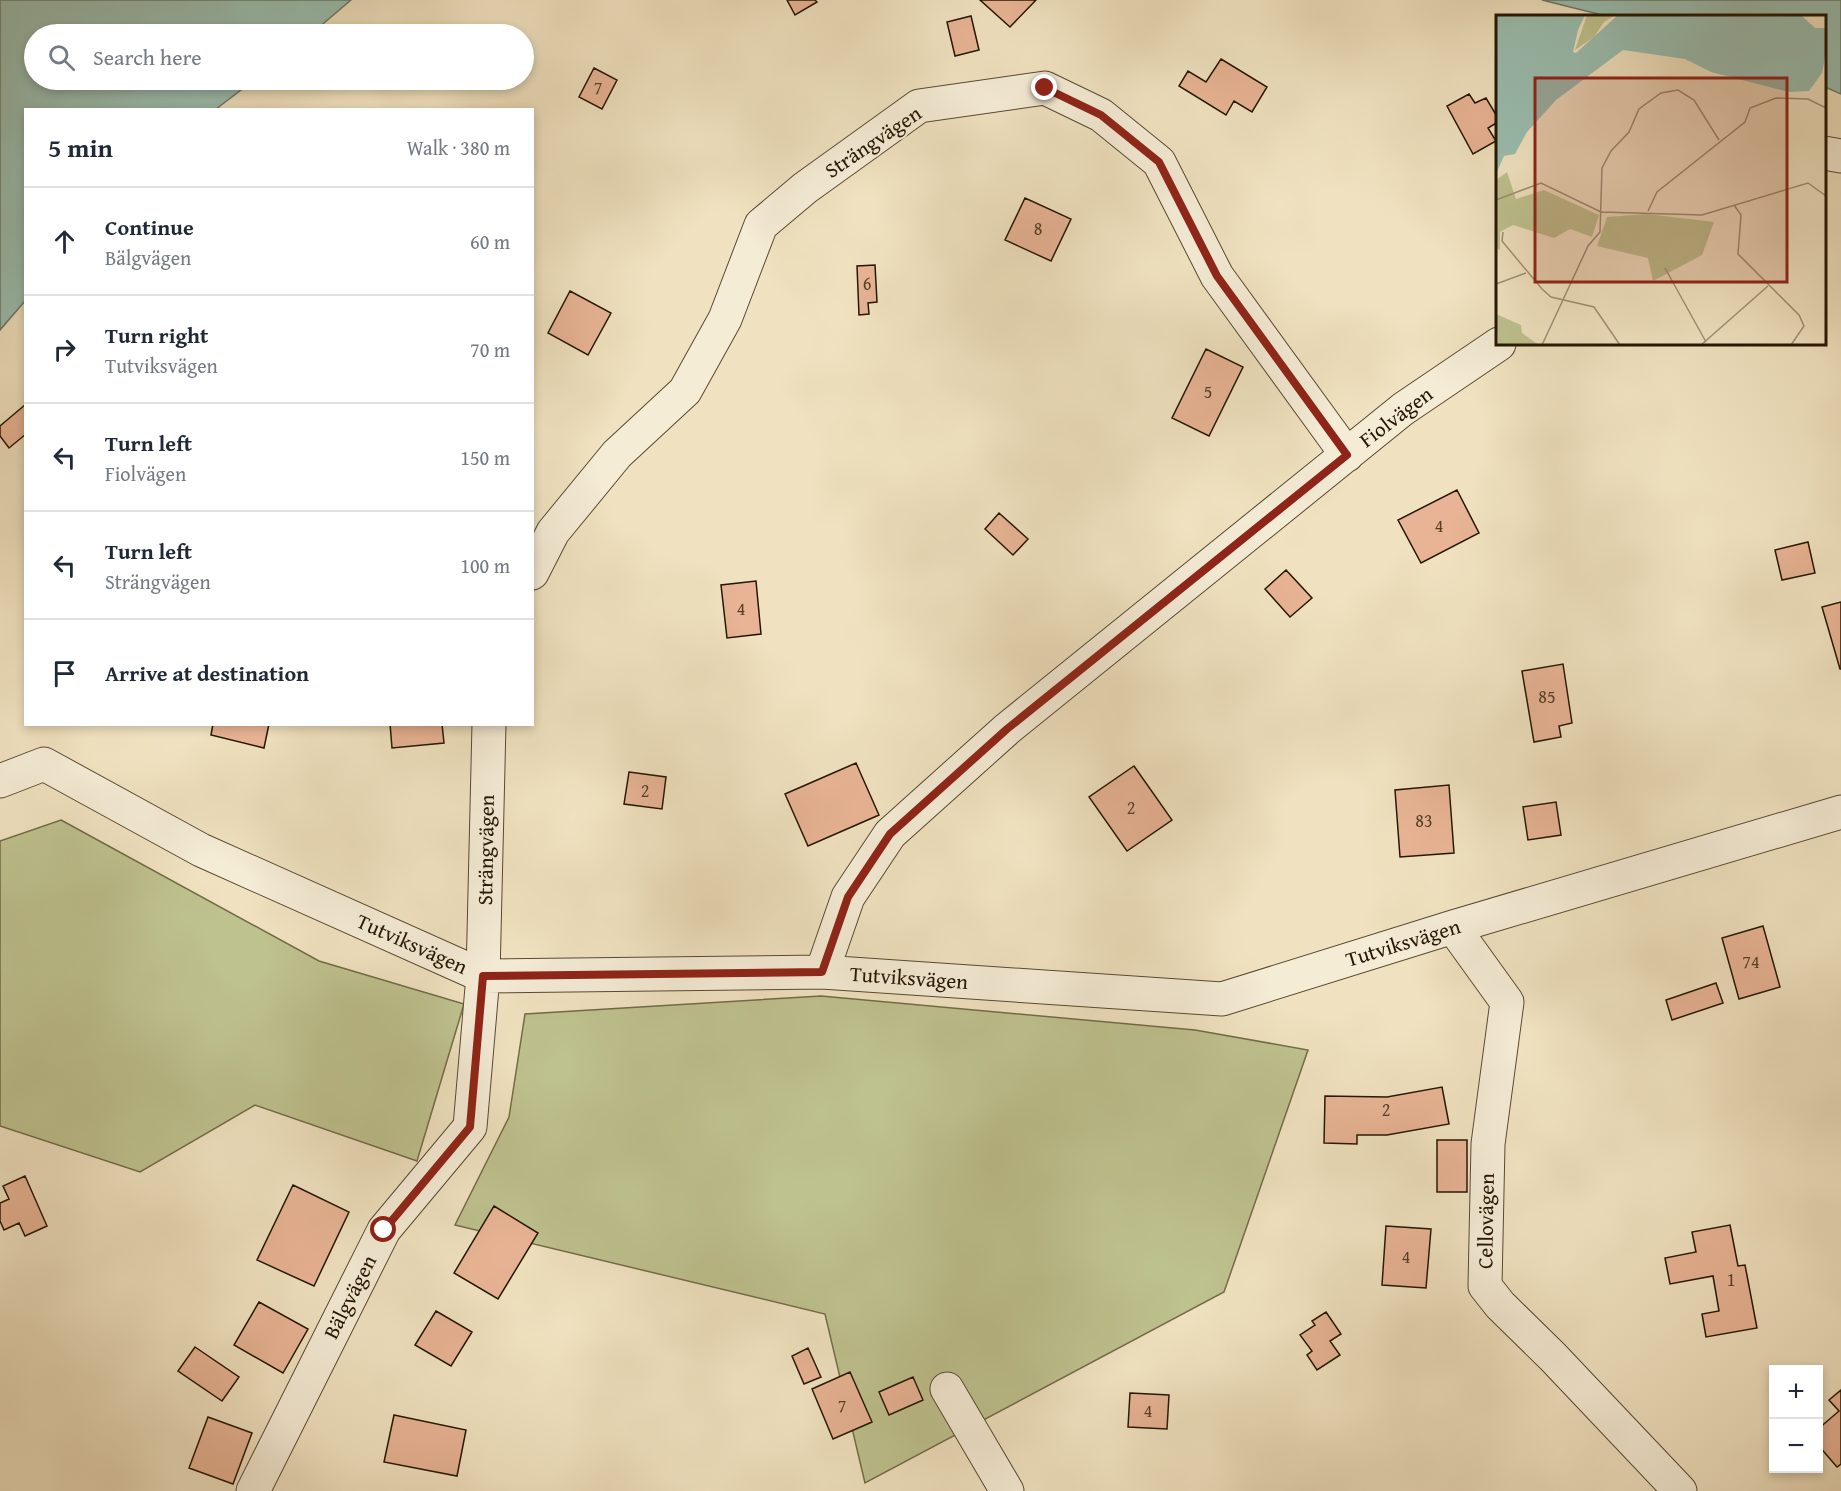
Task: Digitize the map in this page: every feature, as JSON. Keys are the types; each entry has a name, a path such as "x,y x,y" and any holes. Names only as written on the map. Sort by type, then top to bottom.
{"street":[{"name":"Strängvägen","path":"534,569 553,532 617,454 685,390 725,319 761,225 805,188 919,106 1045,88 1101,115 1159,162 1217,276 1347,455"},
{"path":"1826,153 1841,156"},
{"name":"Fiolvägen","path":"822,972 848,897 890,834 1007,729 1403,409 1498,345"},
{"name":"Strängvägen","path":"483,976 489,726"},
{"name":"Tutviksvägen","path":"0,781 44,764 201,850 483,976 822,972 1222,999 1453,927 1841,812"},
{"name":"Cellovägen","path":"1453,927 1507,1002 1488,1144 1485,1286 1500,1305 1553,1357 1680,1491"},
{"name":"Bälgvägen","path":"253,1491 384,1230 470,1127 483,976"},
{"path":"947,1389 1007,1491"}],"green space":[{"path":"61,820 319,961 464,1004 417,1161 255,1105 140,1172 0,1126 0,841"},
{"path":"821,996 1195,1030 1308,1050 1224,1292 865,1483 825,1314 455,1225 509,1117 525,1014"}],"shaded area":[{"path":"0,0 351,0 323,24 24,24 24,90 241,90 217,108 24,108 24,302 0,330"},
{"path":"1542,0 1841,0 1841,94 1826,87 1826,15 1602,15"}],"building":[{"path":"787,0 815,0 817,2 795,15"},
{"path":"980,0 1036,0 1010,27"},
{"path":"971,16 979,50 955,56 947,22"},
{"path":"1221,59 1267,87 1252,112 1234,101 1226,115 1179,86 1188,71 1206,82"},
{"path":"594,68 617,80 602,109 579,97"},
{"path":"1469,94 1475,103 1486,98 1496,115 1496,123 1488,128 1496,141 1473,154 1447,106"},
{"path":"1025,198 1071,219 1051,261 1005,240"},
{"path":"875,265 877,302 868,303 869,314 859,315 857,266"},
{"path":"570,291 611,313 588,355 548,333"},
{"path":"1206,349 1243,367 1209,436 1172,418"},
{"path":"24,406 24,436 9,448 0,436 0,426"},
{"path":"1457,490 1479,533 1421,563 1398,520"},
{"path":"999,513 1028,539 1013,555 985,529"},
{"path":"1808,542 1815,573 1782,580 1775,550"},
{"path":"1286,570 1312,598 1290,617 1265,589"},
{"path":"756,581 761,634 727,638 721,585"},
{"path":"1841,602 1841,669 1840,669 1822,607"},
{"path":"1563,664 1572,723 1559,726 1561,737 1534,742 1522,671"},
{"path":"213,726 269,726 264,748 211,735"},
{"path":"390,726 442,726 444,743 392,748"},
{"path":"856,763 879,815 808,846 785,794"},
{"path":"1134,766 1172,820 1127,851 1089,797"},
{"path":"629,772 666,777 662,809 624,804"},
{"path":"1449,785 1454,853 1400,857 1395,790"},
{"path":"1556,802 1561,835 1528,840 1523,807"},
{"path":"1763,926 1780,987 1739,999 1722,938"},
{"path":"1716,983 1723,1003 1672,1020 1666,1000"},
{"path":"1442,1087 1449,1124 1387,1135 1357,1135 1357,1144 1324,1143 1325,1096 1387,1097"},
{"path":"1437,1140 1467,1140 1467,1192 1437,1192"},
{"path":"25,1176 47,1226 25,1236 19,1223 4,1230 0,1221 0,1203 9,1199 3,1186"},
{"path":"293,1185 349,1212 314,1286 257,1260"},
{"path":"494,1206 538,1233 498,1299 454,1273"},
{"path":"1730,1225 1738,1266 1745,1265 1757,1328 1706,1337 1702,1314 1719,1311 1713,1276 1670,1284 1665,1258 1696,1252 1692,1232"},
{"path":"1386,1226 1431,1229 1426,1288 1382,1285"},
{"path":"259,1302 308,1329 283,1373 234,1345"},
{"path":"436,1311 472,1332 451,1366 415,1345"},
{"path":"1326,1312 1341,1334 1330,1341 1340,1355 1317,1370 1307,1355 1312,1351 1300,1335 1315,1325 1312,1321"},
{"path":"195,1347 239,1377 222,1401 178,1371"},
{"path":"808,1348 821,1377 804,1384 792,1356"},
{"path":"850,1372 872,1422 833,1439 812,1389"},
{"path":"913,1377 923,1400 889,1415 879,1392"},
{"path":"1841,1390 1841,1464 1837,1467 1823,1451 1823,1425 1839,1411 1829,1400"},
{"path":"1130,1393 1169,1395 1167,1429 1128,1427"},
{"path":"394,1415 466,1430 457,1476 384,1462"},
{"path":"208,1417 252,1433 233,1484 189,1468"}],"route":[{"path":"384,1230 470,1127 483,976 822,972 848,897 890,834 1007,729 1347,455 1217,276 1159,162 1101,115 1045,88"}]}
